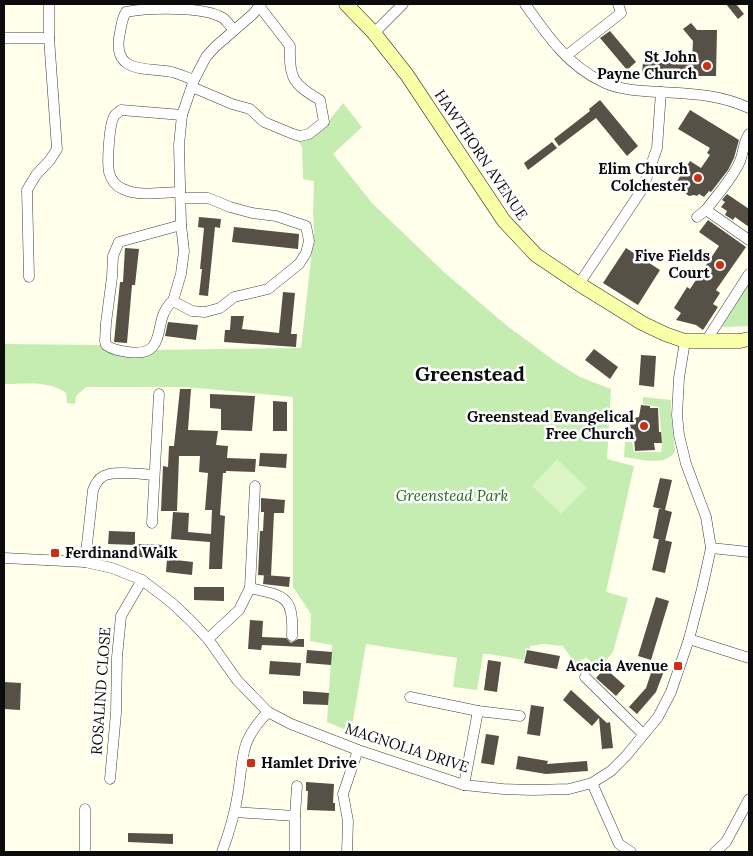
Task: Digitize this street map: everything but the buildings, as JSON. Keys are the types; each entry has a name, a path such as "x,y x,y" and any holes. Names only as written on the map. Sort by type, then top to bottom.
{"street":[{"path":"29,277 27,190 36,175 57,149 49,38 49,4"},
{"name":"HAWTHORN AVENUE","path":"346,4 374,33 427,104 504,221 536,255 642,323 665,334 685,341 740,341 749,339"},
{"path":"374,33 404,4"},
{"path":"525,4 543,30 566,56 581,70 604,83 640,91 702,94 723,98 749,108"},
{"path":"566,56 622,13 618,4"},
{"path":"181,225 119,242 113,256 106,323 106,345 117,350 143,353 157,342 161,319 167,306 174,301 181,274 184,251 181,225 179,145 182,115 193,83 206,57 260,5 290,46 289,68 295,82 320,100 324,122 309,134 294,134 264,122 250,109 232,104 193,83 171,72 134,68 126,64 118,44 123,17 126,12 138,10 178,9 206,12 223,18 234,30"},
{"path":"4,38 49,38"},
{"path":"579,284 644,188 657,148 661,92"},
{"path":"174,301 192,311 205,312 220,308 234,297 268,290 299,264 306,254 309,241 306,226 291,220 252,213 208,198 135,193 124,190 114,184 109,171 110,132 115,114 121,110 182,115"},
{"path":"697,217 706,210 734,172 740,161 744,143 749,134"},
{"path":"706,210 749,240"},
{"path":"706,341 749,274"},
{"name":"MAGNOLIA DRIVE","path":"4,558 85,562 112,568 142,580 172,603 208,639 237,680 268,712 292,724 358,750 464,785 533,790 569,789 592,783 611,771 626,756 658,716 671,692 690,639 710,548 706,517 686,464 679,435 678,399 685,341"},
{"path":"152,523 159,394"},
{"path":"85,562 93,490 97,482 103,475 112,473 154,475"},
{"path":"208,639 239,610 250,588 255,486"},
{"path":"710,548 749,552"},
{"name":"ROSALIND CLOSE","path":"110,780 116,713 117,657 121,616 142,580"},
{"path":"250,588 275,593 283,598 289,605 292,618 292,636"},
{"path":"690,639 749,658"},
{"path":"585,678 643,734"},
{"path":"410,697 478,712 520,716"},
{"path":"222,852 235,812 239,791 241,759 248,738 268,712"},
{"path":"464,785 478,712"},
{"path":"347,852 348,821 343,794 358,750"},
{"path":"592,783 619,844 631,852"},
{"path":"295,852 297,786"},
{"path":"716,852 726,842 749,799"},
{"path":"85,809 86,852"},
{"path":"235,812 295,816"}],"green space":[{"name":"Greenstead Park","path":"343,103 362,127 333,154 372,203 445,273 506,325 556,362 580,377 611,389 607,459 634,466 606,592 628,598 613,652 599,669 586,657 576,665 563,646 543,644 530,646 530,649 526,648 524,660 483,654 477,690 453,687 457,658 366,644 351,732 327,722 332,645 310,641 311,614 293,587 293,397 186,387 86,387 76,396 75,404 67,403 66,393 52,386 44,384 4,384 4,344 105,345 149,350 301,348 314,233 314,181 303,179 302,147 296,136 328,122"},
{"path":"749,284 749,326 722,327"},
{"path":"643,397 671,400 675,452 671,457 651,461 624,457 625,442 632,442 634,452 661,452 659,407 643,404"},
{"path":"557,459 587,488 561,514 532,486"}],"place":[{"name":"St John Payne Church","path":"707,66"},
{"name":"Elim Church Colchester","path":"698,178"},
{"name":"Five Fields Court","path":"720,265"},
{"name":"Greenstead Evangelical Free Church","path":"644,426"},
{"name":"Ferdinand Walk","path":"55,553"},
{"name":"Acacia Avenue","path":"678,666"},
{"name":"Hamlet Drive","path":"251,763"}],"district":[{"name":"Greenstead","path":"470,374"}]}
